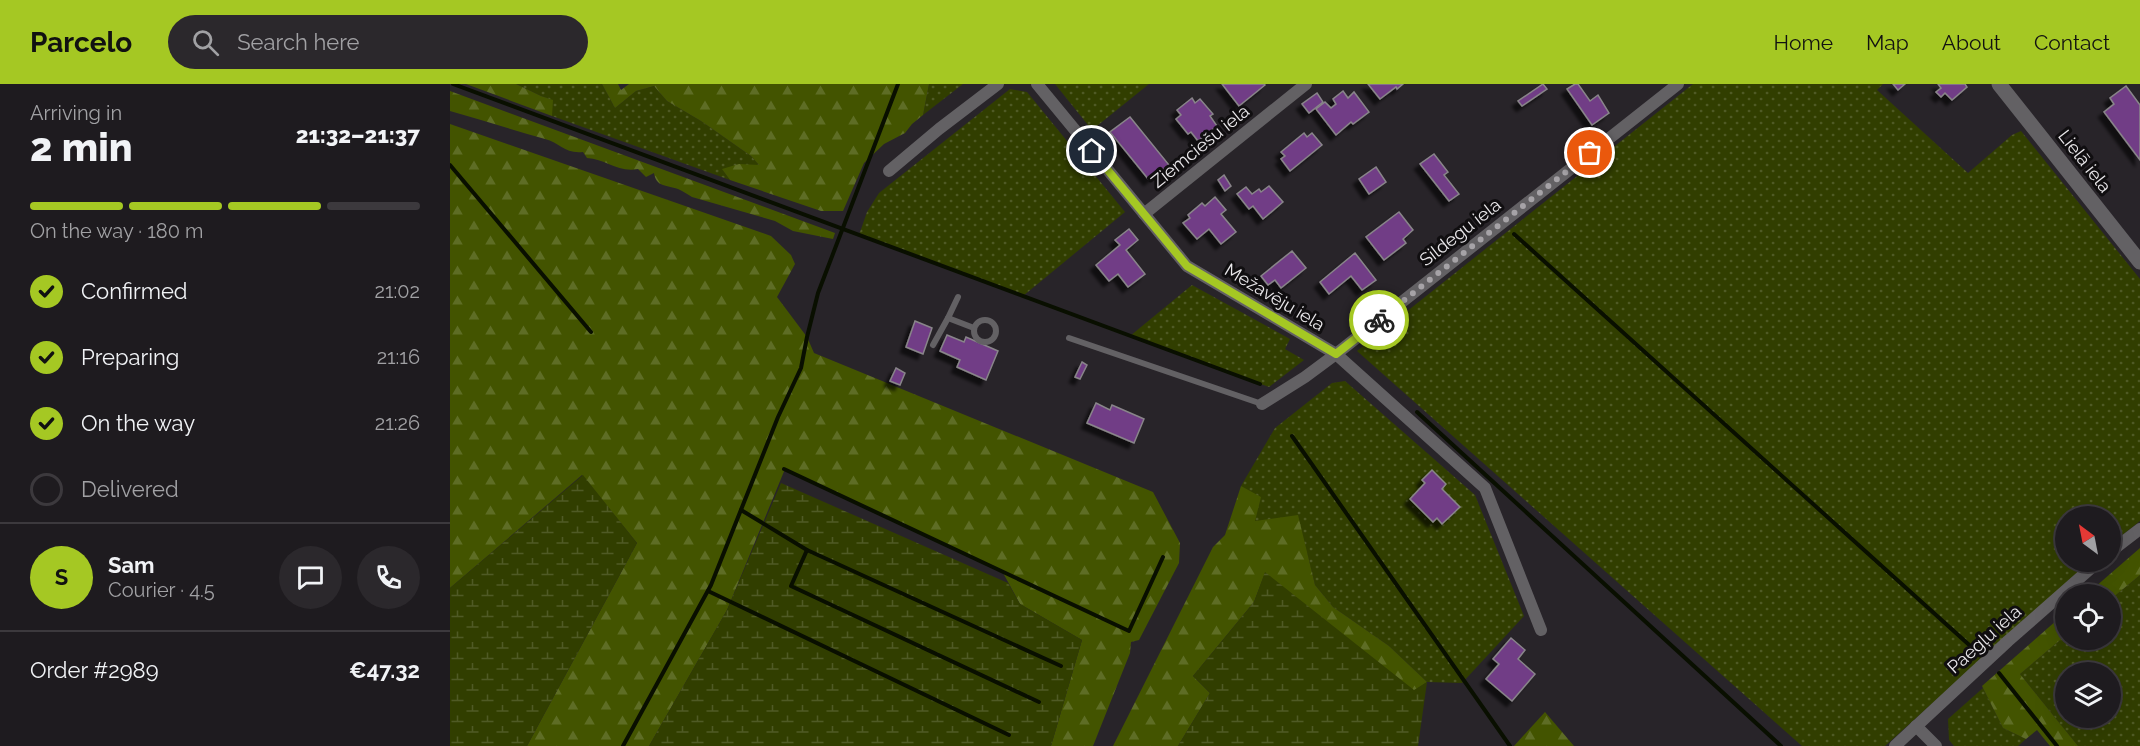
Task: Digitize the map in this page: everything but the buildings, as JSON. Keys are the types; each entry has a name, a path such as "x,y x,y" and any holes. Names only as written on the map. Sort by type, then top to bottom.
{"street":[{"path":"889,171 998,84"},
{"name":"Mežavēju iela","path":"1037,84 1187,266 1336,354 1485,488 1541,630"},
{"name":"Ziemciešu iela","path":"1144,214 1306,84"},
{"name":"Sildegu iela","path":"1262,404 1336,354 1678,84"},
{"name":"Lielā iela","path":"1999,84 2140,262"},
{"path":"2121,544 2140,529"},
{"name":"Paegļu iela","path":"1895,746 2086,572"},
{"path":"1916,726 1936,746"}],"lane":[{"path":"933,345 958,297"},
{"path":"948,318 974,328"},
{"path":"1069,338 1262,404"}],"green space":[{"path":"466,84 516,84 553,100 552,116"},
{"path":"516,84 602,84 615,108 636,91 654,86 667,101 701,121 751,156 760,166 723,170 730,180 552,116 552,100"},
{"path":"602,84 618,84 621,90 629,84 929,84 923,115 905,133 884,144 864,163 843,211 821,211 730,180 722,169 739,164 759,165 751,156 701,121 667,101 654,86 636,91 615,108"},
{"path":"929,84 963,84 923,115"},
{"path":"1055,84 1149,84 1092,130"},
{"path":"1693,84 1883,84 1877,90 1968,173 2012,135 2021,131 2140,279 2140,521 2121,536 2121,506 2055,506 2055,572 2078,572 2065,584 2055,584 2055,593 1885,746 1802,746 1357,351"},
{"path":"1010,89 1027,92 1125,212 1023,296 859,235 867,212 879,193"},
{"path":"450,91 835,233 833,239 793,231 775,221 692,197 678,189 659,183 654,173 646,177 638,169 618,168 587,158 583,152 567,150 545,139 450,111"},
{"path":"450,124 771,236 791,255 795,264 777,297 807,337 814,353 1153,492 1180,543 1179,563 1139,640 1131,642 1130,653 1093,746 1051,746 1082,640 1020,604 1002,571 785,469 727,610 649,746 527,746 637,543 582,475 450,588"},
{"path":"1192,285 1290,339 1285,349 1304,360 1269,387 1130,336"},
{"path":"1345,381 1475,495 1524,616 1462,683 1427,682 1389,646 1333,607 1315,585 1307,553 1254,521 1241,486 1275,428 1332,383"},
{"path":"583,475 637,543 527,746 450,746 450,588"},
{"path":"781,483 1008,583 1020,604 1082,640 1051,746 649,746 727,610"},
{"path":"1241,486 1261,497 1255,521 1298,515 1315,585 1333,607 1389,646 1427,682 1414,691 1265,573 1254,602 1193,676 1210,693 1178,746 1113,746 1213,547 1225,535"},
{"path":"2140,548 2140,575 2121,591 2121,584 2099,584 2112,572 2121,572 2121,564"},
{"path":"1265,572 1414,690 1427,682 1418,746 1178,746 1210,693 1193,676 1254,602"},
{"path":"2140,575 2140,746 2078,746 2064,728 2121,728 2121,662 2055,662 2055,717 2020,674 2055,644 2055,650 2121,650 2121,591"},
{"path":"2055,622 2055,644 2020,674 2055,717 2055,728 2064,728 2078,746 2050,746 2037,730 2026,739 2003,728 1982,686"},
{"path":"1983,688 2003,728 2026,739 2018,746 1954,746 1949,740 1948,719"},
{"path":"1545,712 1574,746 1514,746"}],"waterway":[{"path":"453,84 1260,384"},
{"path":"623,746 711,585 778,417 801,368 818,293 898,84"},
{"path":"450,165 591,332"},
{"path":"1514,234 1977,652"},
{"path":"1417,412 1781,746"},
{"path":"1292,436 1510,746"},
{"path":"784,469 1129,631 1163,557"},
{"path":"741,510 807,550 1061,666"},
{"path":"807,550 791,586 1039,702"},
{"path":"708,591 1009,735"},
{"path":"1999,673 2057,746"}],"way so far":[{"path":"1379,320 1590,153"}],"route":[{"path":"1092,151 1187,266 1336,354 1379,320"}]}
